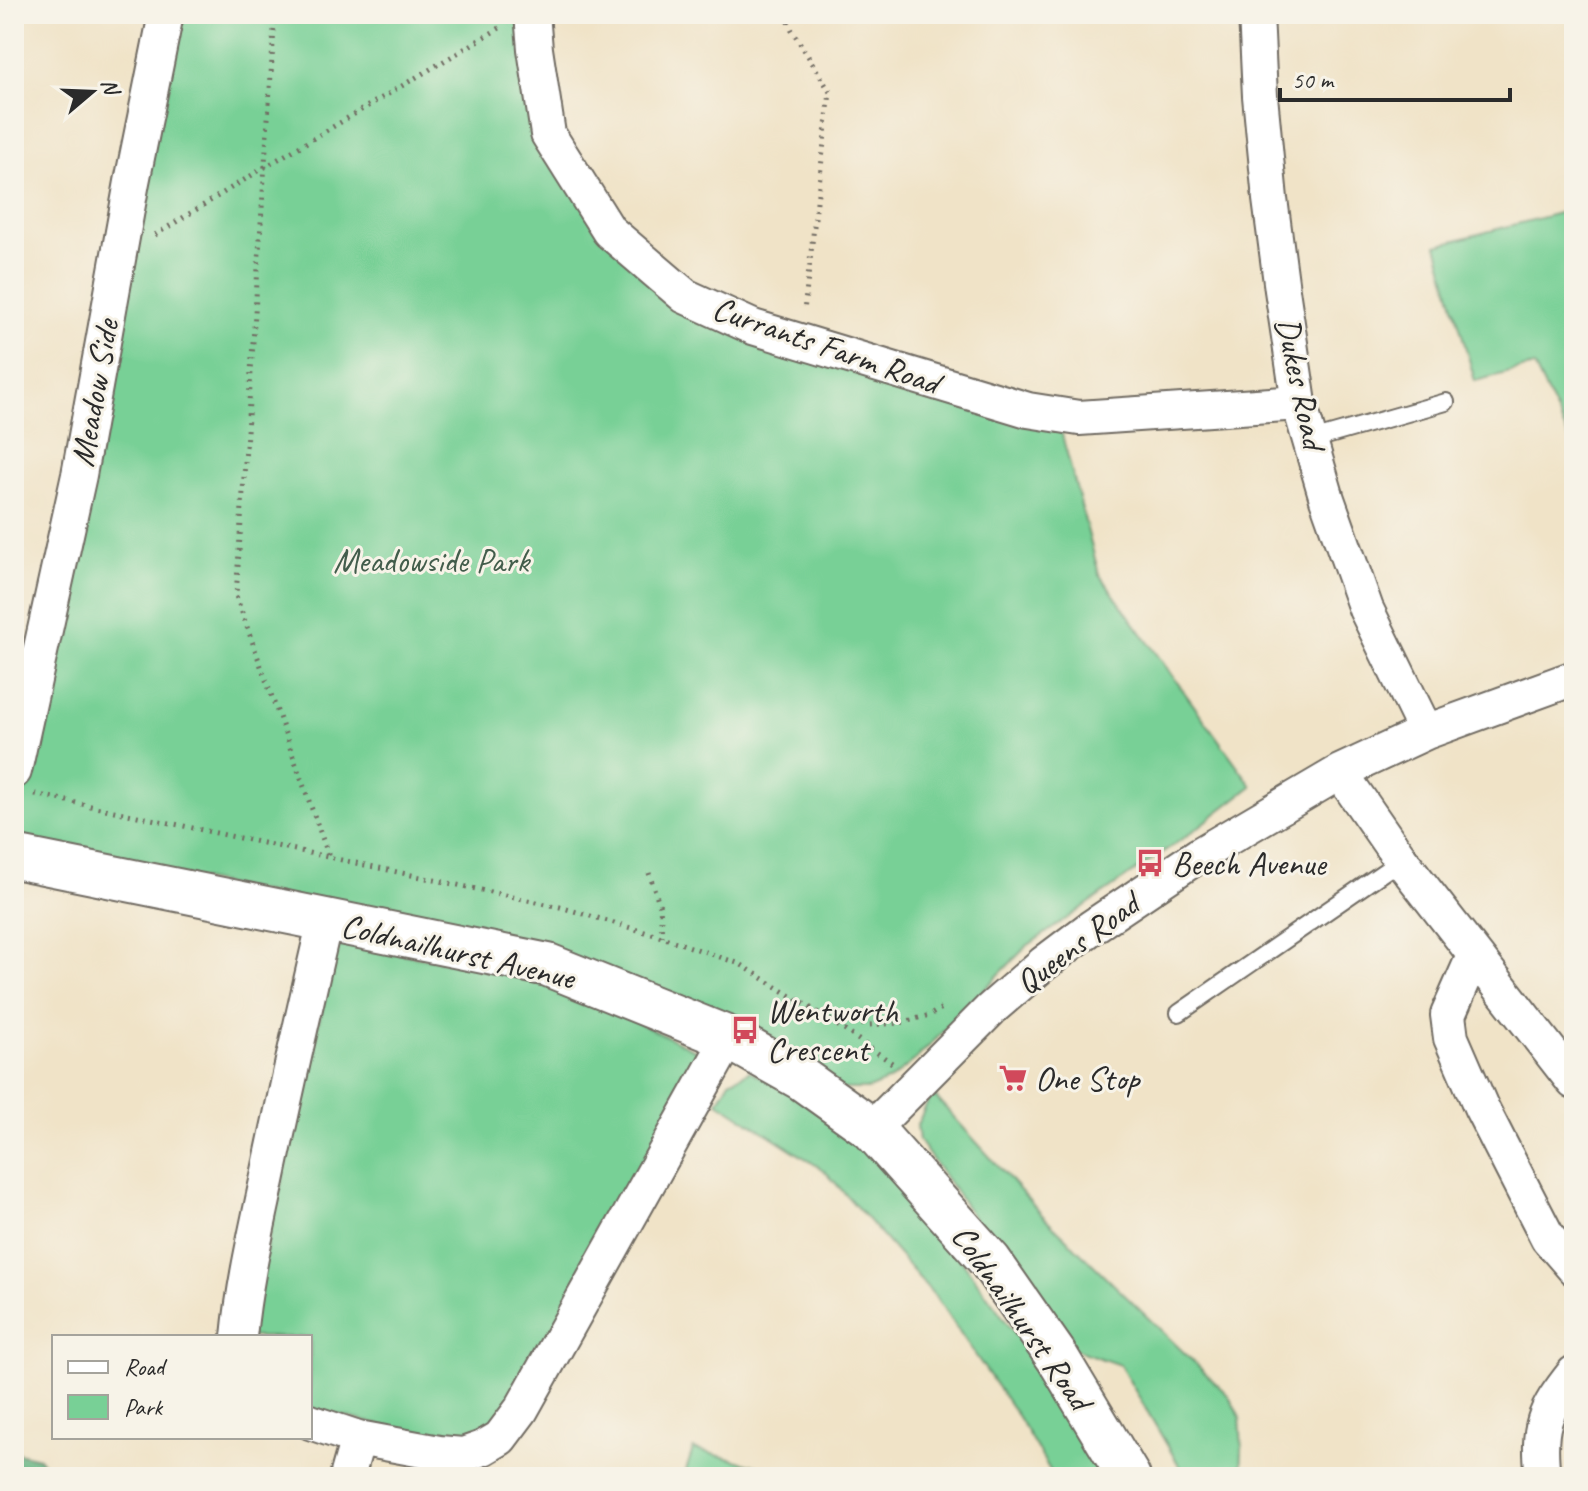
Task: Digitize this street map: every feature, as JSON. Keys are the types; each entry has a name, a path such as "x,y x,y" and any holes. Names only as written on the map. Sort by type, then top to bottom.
{"street":[{"name":"Meadow Side","path":"22,782 166,14"},
{"name":"Dukes Road","path":"1256,14 1270,199 1299,403 1327,499 1366,609 1426,732"},
{"name":"Currants Farm Road","path":"520,19 535,49 548,134 609,231 685,296 753,327 1028,410 1079,418 1299,403"},
{"name":"Queens Road","path":"872,1129 991,1009 1043,964 1199,855 1340,772 1426,732 1574,678"},
{"path":"1340,772 1401,860 1574,1082"},
{"name":"Coldnailhurst Avenue","path":"14,857 548,965 729,1038 802,1079 872,1129"},
{"path":"239,1335 251,1255 291,1062 325,920"},
{"path":"1474,956 1448,1015 1451,1038 1481,1107 1548,1238 1574,1268"},
{"path":"312,1423 358,1438 463,1455 500,1438 529,1397 729,1038"},
{"name":"Coldnailhurst Road","path":"872,1129 990,1261 1057,1357 1129,1477"},
{"path":"1543,1477 1540,1454 1543,1424 1555,1397 1574,1373"},
{"path":"347,1477 358,1438"}],"lane":[{"path":"1312,440 1446,402"},
{"path":"1179,1013 1401,860"}],"path":[{"path":"275,14 236,596 329,857"},
{"path":"785,14 830,92 800,342"},
{"path":"118,258 265,167 520,19"},
{"path":"22,782 329,857 560,907 662,937 740,964 830,1020 919,1082"},
{"path":"649,873 660,906 662,937"},
{"path":"830,1020 868,1025 900,1023 930,1015 970,995 991,1009"}],"green space":[{"name":"Meadowside Park","path":"180,14 517,14 539,139 683,307 1061,431 1099,574 1252,786 1188,835 1027,946 916,1059 890,1080 868,1089 842,1089 730,1015 553,951 42,847 18,833 14,824 14,793 86,473"},
{"path":"1574,209 1574,448 1534,366 1475,381 1437,245"},
{"path":"337,943 548,979 703,1054 515,1407 469,1442 441,1440 312,1408 312,1335 251,1335 249,1323"},
{"path":"750,1071 800,1099 870,1152 941,1232 1077,1419 1111,1477 1054,1477 1018,1417 935,1296 825,1171 718,1102 730,1081"},
{"path":"932,1093 1044,1217 1229,1396 1240,1417 1241,1477 1186,1477 1120,1365 1065,1346 919,1141 917,1125"},
{"path":"693,1449 766,1468 771,1477 684,1477"},
{"path":"14,1452 39,1458 54,1477 14,1477"}],"place":[{"name":"Beech Avenue","path":"1150,863"},
{"name":"Wentworth Crescent","path":"745,1030"},
{"name":"One Stop","path":"1013,1078"}]}
